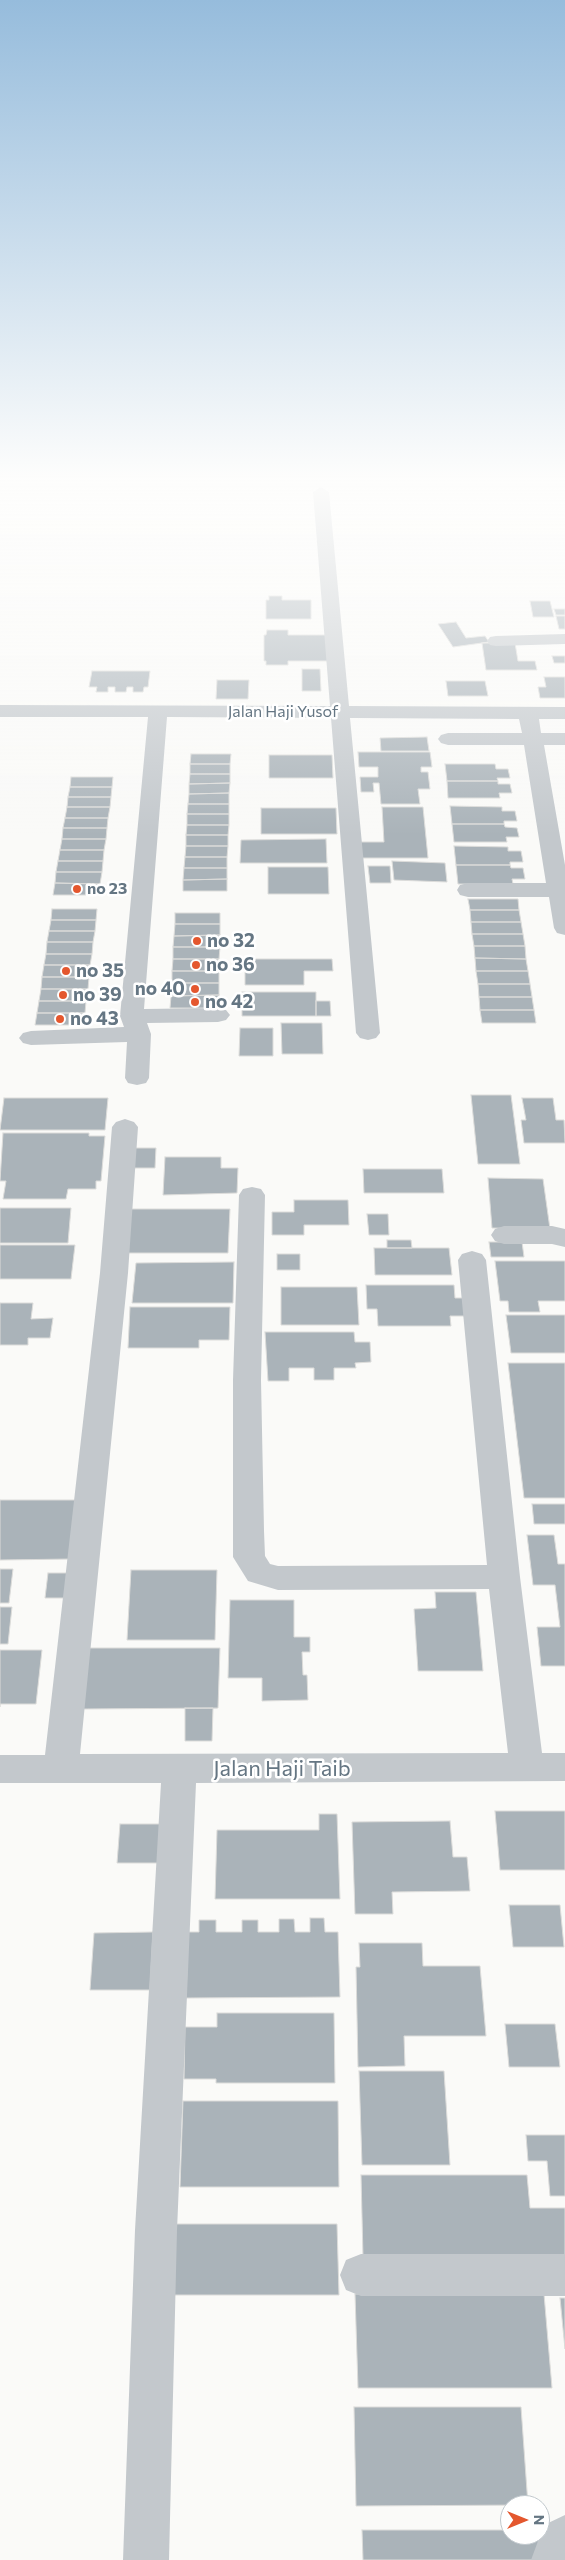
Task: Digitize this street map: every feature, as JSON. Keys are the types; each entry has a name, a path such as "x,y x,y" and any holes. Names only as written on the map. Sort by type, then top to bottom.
{"street":[{"path":"330,595 368,1033"},
{"path":"496,641 565,639"},
{"name":"Jalan Haji Yusof","path":"0,711 565,712"},
{"path":"137,1078 136,1025 158,711"},
{"path":"528,712 565,928"},
{"path":"448,739 565,739"},
{"path":"468,890 558,890"},
{"path":"31,1038 218,1014"},
{"path":"61,1767 114,1273 125,1127"},
{"path":"252,1195 247,1380 248,1531 249,1557 259,1573 278,1578 504,1577"},
{"path":"504,1235 552,1235 565,1238"},
{"path":"472,1260 504,1577 527,1768"},
{"name":"Jalan Haji Taib","path":"0,1769 61,1767 179,1770 565,1768"},
{"path":"146,2560 156,2230 179,1770"},
{"path":"361,2275 565,2275"},
{"path":"554,2560 560,2542 565,2538"}],"building":[{"path":"269,596 282,596 282,600 311,600 311,619 266,619 266,600 269,600"},
{"path":"530,601 550,601 554,617 533,617"},
{"path":"554,609 565,609 565,615 556,615"},
{"path":"556,616 565,616 565,629 559,629"},
{"path":"456,622 466,638 485,636 489,642 453,647 438,624"},
{"path":"267,630 288,630 288,635 328,635 328,661 288,661 288,665 266,665 266,661 264,661 264,635 266,635"},
{"path":"482,643 515,643 518,661 535,661 537,670 486,670"},
{"path":"552,656 565,656 565,663 554,663"},
{"path":"302,669 320,669 321,691 302,691"},
{"path":"92,671 150,671 148,687 144,687 143,692 133,692 133,687 127,687 126,692 115,692 115,687 108,687 108,692 96,692 97,687 89,687"},
{"path":"544,677 565,677 565,698 540,698 538,687 546,687"},
{"path":"217,680 249,680 248,699 216,699"},
{"path":"446,681 485,681 488,696 448,696"},
{"path":"427,737 429,751 381,751 380,738"},
{"path":"358,752 430,752 432,767 421,767 421,772 428,772 430,789 418,789 420,804 381,804 379,783 373,783 374,792 361,792 360,777 378,777 378,767 359,767"},
{"path":"191,754 231,754 230,764 190,764"},
{"path":"269,755 332,755 333,778 269,778"},
{"path":"190,764 230,764 230,774 190,774"},
{"path":"445,764 495,764 496,769 508,769 510,778 497,778 498,781 447,781"},
{"path":"190,774 230,774 230,783 189,784"},
{"path":"71,777 113,777 112,787 70,787"},
{"path":"447,781 498,781 498,784 510,784 512,793 499,793 500,798 448,798"},
{"path":"230,783 229,793 189,794 189,784"},
{"path":"70,787 112,787 111,797 68,797"},
{"path":"229,793 229,804 188,804 189,794"},
{"path":"68,797 111,797 110,807 67,807"},
{"path":"188,804 229,804 229,814 187,814"},
{"path":"450,806 502,807 502,811 515,811 517,821 504,821 504,824 452,824"},
{"path":"67,807 110,807 108,818 65,818"},
{"path":"382,807 423,807 428,858 361,858 361,842 384,842"},
{"path":"261,808 336,808 337,834 261,834"},
{"path":"187,814 229,814 229,825 187,825"},
{"path":"65,818 108,818 107,828 63,828"},
{"path":"452,824 504,824 505,827 517,828 519,837 506,837 507,842 454,842"},
{"path":"187,825 229,825 228,835 186,835"},
{"path":"63,828 107,828 106,839 62,839"},
{"path":"186,835 228,835 228,846 186,846"},
{"path":"62,839 106,839 104,850 60,850"},
{"path":"326,839 327,863 240,863 241,840"},
{"path":"186,846 228,846 227,857 185,857"},
{"path":"454,846 508,847 508,851 521,851 523,862 510,862 510,865 456,865"},
{"path":"60,850 104,850 103,861 58,861"},
{"path":"185,857 227,857 227,868 184,868"},
{"path":"58,861 103,861 102,872 56,872"},
{"path":"392,861 445,863 447,882 394,880"},
{"path":"456,865 510,865 511,868 523,868 525,879 512,879 513,884 458,884"},
{"path":"368,866 390,866 391,883 370,883"},
{"path":"268,867 328,867 329,894 268,894"},
{"path":"184,868 227,868 227,879 183,880"},
{"path":"56,872 102,872 100,884 55,883"},
{"path":"227,879 227,891 183,891 183,880"},
{"name":"no 23","path":"55,883 100,884 99,895 53,895"},
{"path":"468,899 518,899 519,910 470,910"},
{"path":"52,909 97,909 96,920 51,920"},
{"path":"470,910 519,910 521,922 471,922"},
{"path":"175,913 220,913 220,924 175,924"},
{"path":"51,920 96,920 95,931 49,931"},
{"path":"471,922 521,922 523,934 472,934"},
{"path":"175,924 220,924 220,935 174,936"},
{"path":"49,931 95,931 93,942 47,942"},
{"path":"472,934 523,934 525,946 474,946"},
{"name":"no 32","path":"220,935 220,947 173,947 174,936"},
{"path":"47,942 93,942 92,954 46,954"},
{"path":"474,946 525,946 526,959 475,958"},
{"path":"173,947 220,947 219,959 173,959"},
{"path":"46,954 92,954 90,965 44,965"},
{"path":"475,958 526,959 528,971 476,971"},
{"name":"no 36","path":"173,959 219,959 219,971 172,971"},
{"path":"245,959 332,959 333,971 304,971 304,985 245,985"},
{"name":"no 35","path":"44,965 90,965 89,977 42,977"},
{"path":"172,971 219,971 219,983 172,983"},
{"path":"476,971 528,971 530,984 478,984"},
{"path":"42,977 89,977 88,989 41,989"},
{"name":"no 40","path":"172,983 219,983 219,995 171,996"},
{"path":"478,984 530,984 532,997 479,997"},
{"name":"no 39","path":"41,989 88,989 86,1001 39,1001"},
{"path":"242,992 316,992 316,1016 242,1016"},
{"name":"no 42","path":"219,995 219,1008 170,1008 171,996"},
{"path":"479,997 532,997 534,1010 480,1010"},
{"path":"39,1001 86,1001 85,1013 37,1013"},
{"path":"316,1001 330,1001 331,1016 316,1016"},
{"path":"480,1010 534,1010 536,1023 482,1023"},
{"name":"no 43","path":"37,1013 85,1013 83,1025 35,1025"},
{"path":"281,1023 322,1023 323,1054 282,1054"},
{"path":"240,1028 273,1028 273,1056 239,1056"},
{"path":"471,1095 511,1095 520,1164 478,1164"},
{"path":"4,1098 108,1098 105,1130 0,1130"},
{"path":"522,1098 553,1098 556,1120 564,1120 565,1143 524,1143 521,1120 526,1120"},
{"path":"3,1133 89,1133 89,1136 105,1136 101,1181 96,1181 96,1189 68,1189 66,1199 3,1199 6,1181 0,1181"},
{"path":"128,1148 156,1148 155,1168 126,1168"},
{"path":"165,1157 221,1157 221,1168 238,1168 237,1193 163,1195"},
{"path":"363,1169 442,1169 444,1193 364,1193"},
{"path":"488,1178 543,1179 550,1229 492,1228"},
{"path":"294,1200 348,1200 349,1225 304,1225 304,1235 272,1235 272,1212 294,1212"},
{"path":"0,1208 71,1208 68,1243 0,1243"},
{"path":"125,1209 230,1209 228,1253 121,1253"},
{"path":"367,1214 388,1214 389,1235 369,1235"},
{"path":"387,1240 411,1240 412,1248 387,1248"},
{"path":"489,1242 522,1242 524,1257 491,1257"},
{"path":"0,1245 75,1245 71,1279 0,1279"},
{"path":"374,1248 449,1248 452,1275 375,1275"},
{"path":"277,1254 300,1254 300,1270 277,1270"},
{"path":"495,1261 565,1261 565,1301 538,1301 540,1312 509,1312 508,1301 500,1301"},
{"path":"234,1262 233,1303 132,1303 136,1263"},
{"path":"366,1285 454,1285 455,1298 465,1298 467,1316 450,1316 451,1326 378,1326 377,1309 367,1309"},
{"path":"281,1287 357,1287 359,1325 281,1325"},
{"path":"0,1303 33,1303 31,1319 53,1318 50,1338 28,1338 28,1345 0,1345"},
{"path":"130,1307 230,1307 229,1340 199,1340 199,1348 128,1348"},
{"path":"506,1315 565,1315 565,1353 511,1353"},
{"path":"265,1332 354,1332 355,1342 370,1342 371,1362 355,1363 356,1368 334,1368 334,1380 314,1380 314,1368 289,1368 289,1381 268,1381"},
{"path":"508,1363 565,1363 565,1498 524,1498"},
{"path":"0,1500 76,1500 71,1559 0,1560"},
{"path":"532,1504 565,1504 565,1524 534,1524"},
{"path":"527,1535 554,1535 558,1564 565,1564 565,1666 541,1666 537,1627 560,1627 555,1585 533,1585"},
{"path":"0,1569 13,1569 9,1603 0,1603"},
{"path":"131,1570 217,1570 215,1640 127,1640"},
{"path":"48,1573 70,1573 67,1598 45,1598"},
{"path":"435,1592 476,1592 483,1671 418,1671 414,1609 436,1608"},
{"path":"230,1600 294,1600 294,1637 310,1637 310,1652 302,1652 303,1675 307,1675 308,1700 262,1701 262,1678 228,1678"},
{"path":"0,1607 12,1607 8,1644 0,1644"},
{"path":"88,1648 220,1648 218,1708 83,1709"},
{"path":"0,1650 42,1650 36,1704 0,1704"},
{"path":"185,1708 213,1708 212,1741 185,1741"},
{"path":"495,1811 565,1811 565,1870 500,1870"},
{"path":"319,1814 337,1814 340,1899 215,1899 217,1830 319,1830"},
{"path":"450,1821 453,1857 467,1857 470,1891 392,1892 393,1914 355,1914 352,1822"},
{"path":"120,1824 160,1824 159,1863 117,1863"},
{"path":"509,1905 560,1905 564,1947 513,1947"},
{"path":"310,1918 324,1918 325,1932 338,1932 340,1997 186,1998 188,1932 199,1932 199,1920 216,1920 216,1932 242,1932 242,1920 258,1920 258,1932 279,1932 279,1919 294,1919 295,1932 310,1932"},
{"path":"153,1932 150,1990 90,1990 94,1933"},
{"path":"359,1943 422,1943 423,1966 480,1966 486,2036 404,2036 405,2066 358,2067 356,1967 360,1967"},
{"path":"217,2013 334,2013 335,2083 216,2083 216,2079 184,2079 185,2027 217,2027"},
{"path":"505,2024 555,2024 560,2067 509,2067"},
{"path":"359,2071 444,2071 450,2165 362,2165"},
{"path":"183,2101 338,2101 339,2187 180,2187"},
{"path":"526,2135 565,2135 565,2196 550,2196 547,2161 528,2161"},
{"path":"361,2175 527,2175 530,2208 565,2208 565,2257 363,2257"},
{"path":"175,2224 337,2224 339,2295 172,2295"},
{"path":"355,2294 544,2294 552,2388 358,2388"},
{"path":"560,2298 565,2298 565,2349"},
{"path":"354,2407 521,2407 527,2495 500,2495 500,2505 356,2506"},
{"path":"362,2530 500,2530 500,2545 544,2545 545,2560 363,2560"}],"place":[{"name":"no 23","path":"77,889"},
{"name":"no 32","path":"197,941"},
{"name":"no 36","path":"196,965"},
{"name":"no 35","path":"66,971"},
{"name":"no 40","path":"195,989"},
{"name":"no 39","path":"63,995"},
{"name":"no 42","path":"195,1002"},
{"name":"no 43","path":"60,1019"}]}
